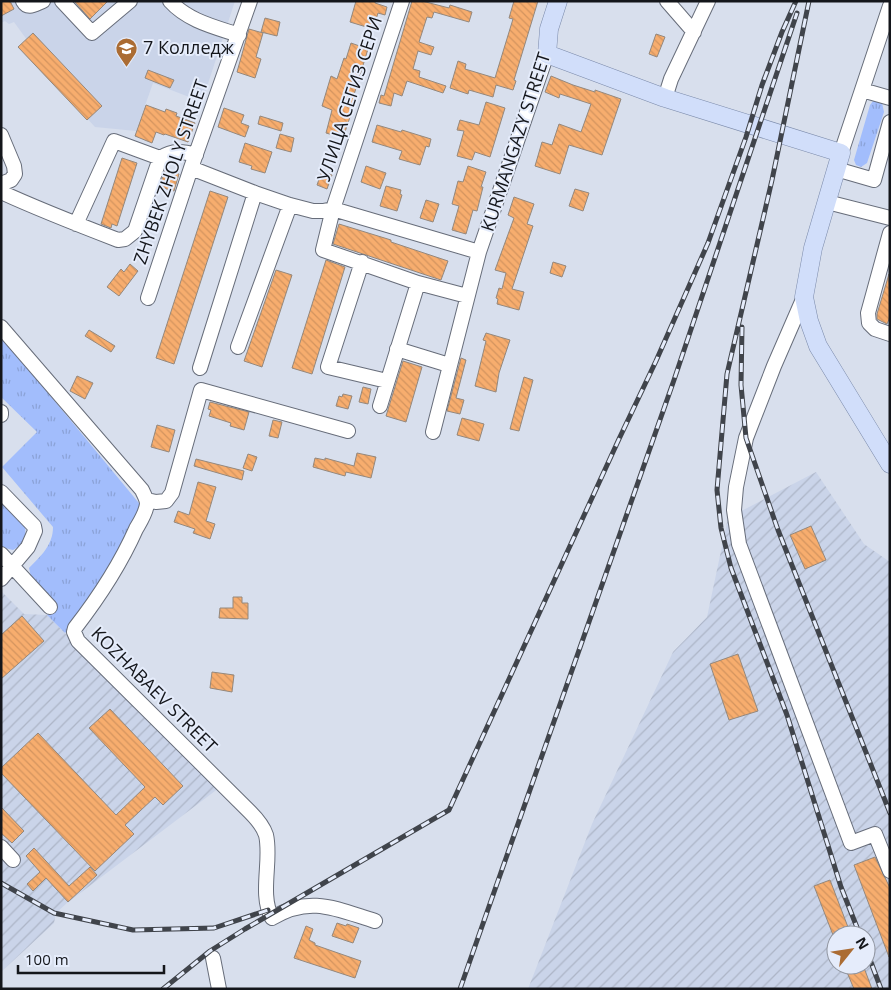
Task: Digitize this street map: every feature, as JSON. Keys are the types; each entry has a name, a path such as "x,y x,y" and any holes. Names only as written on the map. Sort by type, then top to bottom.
{"main road":[{"name":"KURMANGAZY STREET","path":"547,54 549,29 558,1"},
{"path":"547,54 838,161 813,248 804,297 809,321 818,346 890,464"}],"street":[{"path":"22,1 29,7 43,1"},
{"path":"62,1 92,33 130,1"},
{"path":"170,1 194,20 239,36"},
{"name":"ZHYBEK ZHOLY STREET","path":"148,298 193,162 250,1"},
{"name":"УЛИЦА СЕГИЗ СЕРИ","path":"362,262 324,250 333,209 402,1"},
{"path":"667,1 694,32"},
{"path":"665,98 671,79 708,1"},
{"path":"890,6 838,161 874,180 890,122"},
{"name":"KURMANGAZY STREET","path":"433,432 479,252 547,54"},
{"path":"862,90 890,98"},
{"path":"1,135 14,166 15,174 11,180 1,184"},
{"path":"76,224 114,141 160,158 174,152 183,151 193,162 255,193 290,205 313,211 333,209 479,252"},
{"path":"1,192 37,209 118,240 130,236 135,231 160,158"},
{"path":"200,368 255,193"},
{"path":"827,202 890,218"},
{"path":"238,347 290,205"},
{"path":"890,233 868,313 868,323 875,329 890,334"},
{"path":"386,380 328,367 362,262 418,282 467,296"},
{"path":"380,406 386,380 418,282"},
{"path":"804,297 746,438 736,487 734,510 739,544 851,843 875,834 890,871"},
{"path":"1,327 136,483 147,500 166,502 172,493 201,390 348,431"},
{"path":"397,349 449,366"},
{"path":"1,492 34,526 35,530 28,547 1,580"},
{"name":"KOZHABAEV STREET","path":"147,500 143,516 126,551 98,598 75,628 75,637 260,823 266,835 266,903 272,918 283,911 300,906 319,905 375,921"},
{"path":"1,554 50,607"},
{"path":"1,848 13,860"},
{"path":"213,958 216,988"}],"shaded area":[{"name":"7 Колледж","path":"1,1 235,1 202,102 153,83 136,131 95,127 26,51 30,44 14,22 9,24 5,21 1,23"},
{"path":"816,472 864,544 890,562 890,989 528,989 592,824 673,652 707,617 728,518"},
{"path":"1,591 24,614 47,615 219,788 67,903 56,913 54,923 1,972"}],"green space":[{"path":"877,100 882,103 884,112 867,163 861,167 856,165 854,160 870,105 873,101"},
{"path":"1,336 143,508 100,591 65,633 47,615 57,604 31,577 29,568 49,545 53,527 2,467 37,432 1,397"},
{"path":"1,499 25,522 23,542 13,550 1,547"}],"building":[{"path":"1,1 10,1 14,9 1,16"},
{"path":"74,1 108,1 90,19"},
{"path":"356,1 375,1 375,3 387,7 385,15 378,13 373,29 350,22"},
{"path":"412,1 422,1 449,8 450,5 472,12 469,22 434,12 432,18 427,17 419,42 434,47 431,55 418,51 413,69 420,71 419,77 446,86 443,93 407,81 402,96 394,93 391,106 379,103 381,95 384,96"},
{"path":"514,1 538,1 514,80 516,81 513,90 496,85 493,97 469,90 468,94 450,88 458,61 466,64 465,69 495,78 513,19 509,18"},
{"path":"265,18 280,22 277,36 261,32"},
{"path":"249,29 263,33 256,57 261,59 255,78 237,72"},
{"path":"33,33 102,106 87,120 18,47"},
{"path":"656,34 665,37 657,57 649,54"},
{"path":"351,43 368,49 353,98 356,99 343,138 326,133 332,110 322,106 331,76 337,79"},
{"path":"148,70 174,80 170,88 145,78"},
{"path":"551,76 573,85 621,99 602,155 569,145 560,174 535,166 542,142 552,145 559,124 581,132 591,104 560,94 559,98 545,92"},
{"path":"486,102 505,108 490,157 475,152 472,160 457,156 464,131 457,130 460,120 479,125"},
{"path":"146,105 165,112 166,109 177,113 176,116 195,123 188,142 156,132 152,143 135,136"},
{"path":"224,108 244,115 241,123 249,126 245,137 218,127"},
{"path":"260,116 283,123 281,131 258,124"},
{"path":"377,125 431,139 429,147 426,146 420,165 399,159 402,151 372,142"},
{"path":"280,134 294,138 291,152 276,148"},
{"path":"245,143 272,152 265,173 251,169 252,166 239,162"},
{"path":"122,158 137,163 117,226 112,224 111,228 101,224"},
{"path":"366,166 386,173 380,189 361,182"},
{"path":"468,166 486,172 477,211 473,210 466,234 452,230 459,206 452,204 458,181 463,182"},
{"path":"165,170 179,174 174,191 159,187"},
{"path":"322,171 332,175 327,189 317,185"},
{"path":"386,186 401,190 400,194 402,195 397,211 380,206"},
{"path":"575,189 589,193 583,211 569,206"},
{"path":"210,191 228,197 174,364 156,358"},
{"path":"514,197 534,204 527,224 533,226 512,289 524,292 519,310 497,304 498,299 496,298 499,288 502,289 506,273 495,270 514,218 508,215"},
{"path":"426,200 439,204 433,222 420,218"},
{"path":"339,224 391,240 391,242 448,261 441,280 333,244"},
{"path":"326,260 345,267 312,374 292,368"},
{"path":"553,262 566,266 562,277 550,273"},
{"path":"130,264 138,271 119,296 107,287 121,269 124,272"},
{"path":"276,270 292,275 262,367 244,361"},
{"path":"889,274 890,317 887,324 877,319 877,314"},
{"path":"89,330 115,346 111,352 85,336"},
{"path":"486,333 510,340 499,373 496,392 475,386 486,341 483,340"},
{"path":"461,358 466,360 456,398 464,400 460,414 447,411"},
{"path":"403,361 422,367 406,422 386,416"},
{"path":"77,376 93,383 85,399 70,391"},
{"path":"524,377 533,380 519,431 510,429"},
{"path":"363,387 371,389 368,404 359,402"},
{"path":"343,394 352,396 348,409 336,406 339,396 342,397"},
{"path":"210,402 249,412 244,430 230,426 231,423 209,416 211,410 208,409"},
{"path":"462,418 484,424 479,441 457,435"},
{"path":"273,420 282,422 278,438 269,436"},
{"path":"157,425 175,430 169,452 151,447"},
{"path":"357,453 376,457 371,478 346,472 345,476 313,467 315,458 325,460 325,458 354,466"},
{"path":"248,454 257,457 252,471 243,468"},
{"path":"196,459 244,471 242,480 194,466"},
{"path":"198,482 216,487 206,521 215,524 210,539 193,533 195,529 174,522 178,511 189,515"},
{"path":"811,526 826,560 805,569 790,535"},
{"path":"233,597 242,597 242,603 248,603 248,619 219,618 220,608 233,608"},
{"path":"22,616 44,641 1,679 1,635"},
{"path":"738,654 758,711 729,720 710,664"},
{"path":"212,672 234,675 232,692 210,688"},
{"path":"110,709 183,786 163,805 155,797 125,825 134,834 95,871 1,773 1,768 38,733 116,815 145,787 89,728"},
{"path":"1,807 24,831 12,843 1,833"},
{"path":"34,848 69,886 90,867 97,875 68,902 46,878 33,891 27,884 40,872 26,856"},
{"path":"875,857 890,888 889,957 854,865"},
{"path":"830,880 847,925 829,925 814,886"},
{"path":"337,923 359,928 353,943 332,936"},
{"path":"306,926 313,929 309,940 315,943 315,945 361,961 355,978 294,958"},
{"path":"848,975 867,975 872,989 854,989"}],"railway":[{"path":"163,989 210,951 245,929 449,810 656,361 708,243 746,137 762,85 796,1"},
{"path":"809,1 772,180 727,374 717,490 721,528 731,568 787,715 841,887 856,925"},
{"path":"460,989 674,380 797,13"},
{"path":"742,327 741,385 746,438 778,530 890,813"},
{"path":"1,883 54,913 133,930 214,928 268,910"},
{"path":"876,975 881,989"}],"place":[{"name":"7 Колледж","path":"127,67"}]}
